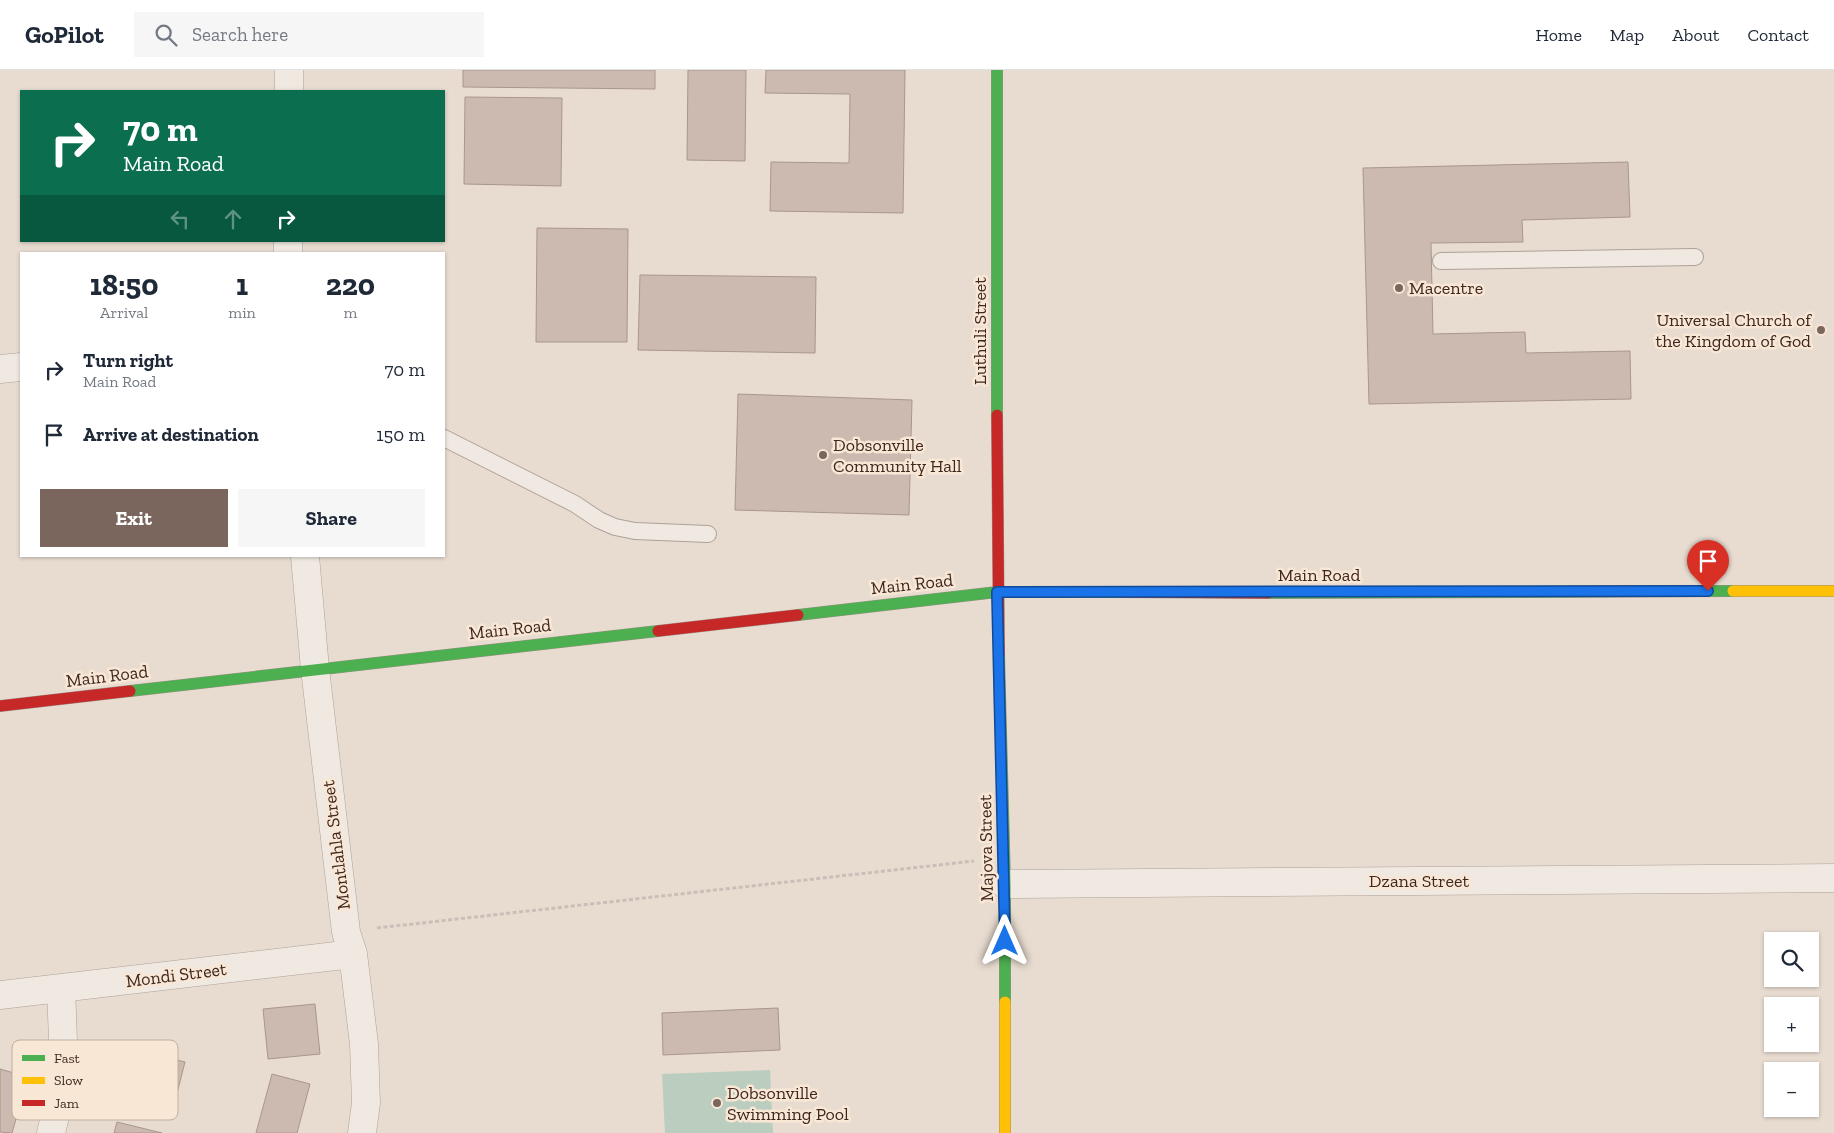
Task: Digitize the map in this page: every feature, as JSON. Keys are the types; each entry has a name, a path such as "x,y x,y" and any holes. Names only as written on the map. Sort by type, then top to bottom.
{"street":[{"path":"289,70 289,90"},
{"name":"Luthuli Street","path":"997,70 997,592"},
{"path":"0,369 20,367"},
{"name":"Montlahla Street","path":"305,557 315,669 364,1044 366,1103 362,1133"},
{"name":"Main Road","path":"0,706 997,592 1834,591"},
{"name":"Majova Street","path":"997,592 1004,871 1005,1133"},
{"name":"Dzana Street","path":"1004,871 1834,878"},
{"name":"Mondi Street","path":"0,995 60,988 350,943"},
{"path":"60,988 63,1040"},
{"path":"51,1133 54,1120"}],"lane":[{"path":"1441,261 1695,257"},
{"path":"445,439 575,504 615,528 635,532 708,534"}],"path":[{"path":"350,943 1004,871"}],"shaded area":[{"name":"Dobsonville Swimming Pool","path":"770,1070 773,1133 665,1133 662,1074"}],"building":[{"path":"463,70 655,70 655,89 463,87"},
{"path":"688,70 746,70 745,161 687,160"},
{"path":"766,70 905,70 903,213 770,211 771,162 849,163 850,94 765,93"},
{"path":"465,97 562,98 561,186 464,184"},
{"name":"Macentre","path":"1628,162 1630,217 1522,220 1523,242 1431,243 1433,334 1525,332 1526,353 1630,351 1631,399 1369,404 1363,168"},
{"path":"537,228 628,229 627,342 536,342"},
{"path":"640,275 816,277 815,353 638,350"},
{"name":"Dobsonville Community Hall","path":"738,394 912,400 909,515 735,510"},
{"path":"315,1004 320,1054 268,1059 263,1009"},
{"path":"778,1008 780,1050 663,1055 662,1013"},
{"path":"178,1060 185,1062 178,1089"},
{"path":"0,1069 12,1072 12,1120 16,1120 12,1133 0,1132"},
{"path":"272,1074 310,1084 297,1133 256,1133"},
{"path":"117,1122 162,1133 114,1133"}],"traffic: fast":[{"path":"997,70 997,415"},
{"path":"1268,593 1733,591"},
{"path":"798,615 997,592 1120,592"},
{"path":"130,691 658,631"},
{"path":"999,655 1005,884 1005,1002"}],"traffic: slow":[{"path":"1733,591 1834,591"},
{"path":"1005,1002 1005,1133"}],"traffic: jam":[{"path":"997,415 999,655"},
{"path":"1120,592 1268,593"},
{"path":"658,631 798,615"},
{"path":"0,706 130,691"}],"place":[{"name":"Macentre","path":"1399,288"},
{"name":"Universal Church of the Kingdom of God","path":"1821,330"},
{"name":"Dobsonville Community Hall","path":"823,455"},
{"name":"Dobsonville Swimming Pool","path":"717,1103"}],"route":[{"path":"1005,941 997,592 1708,591"}]}
